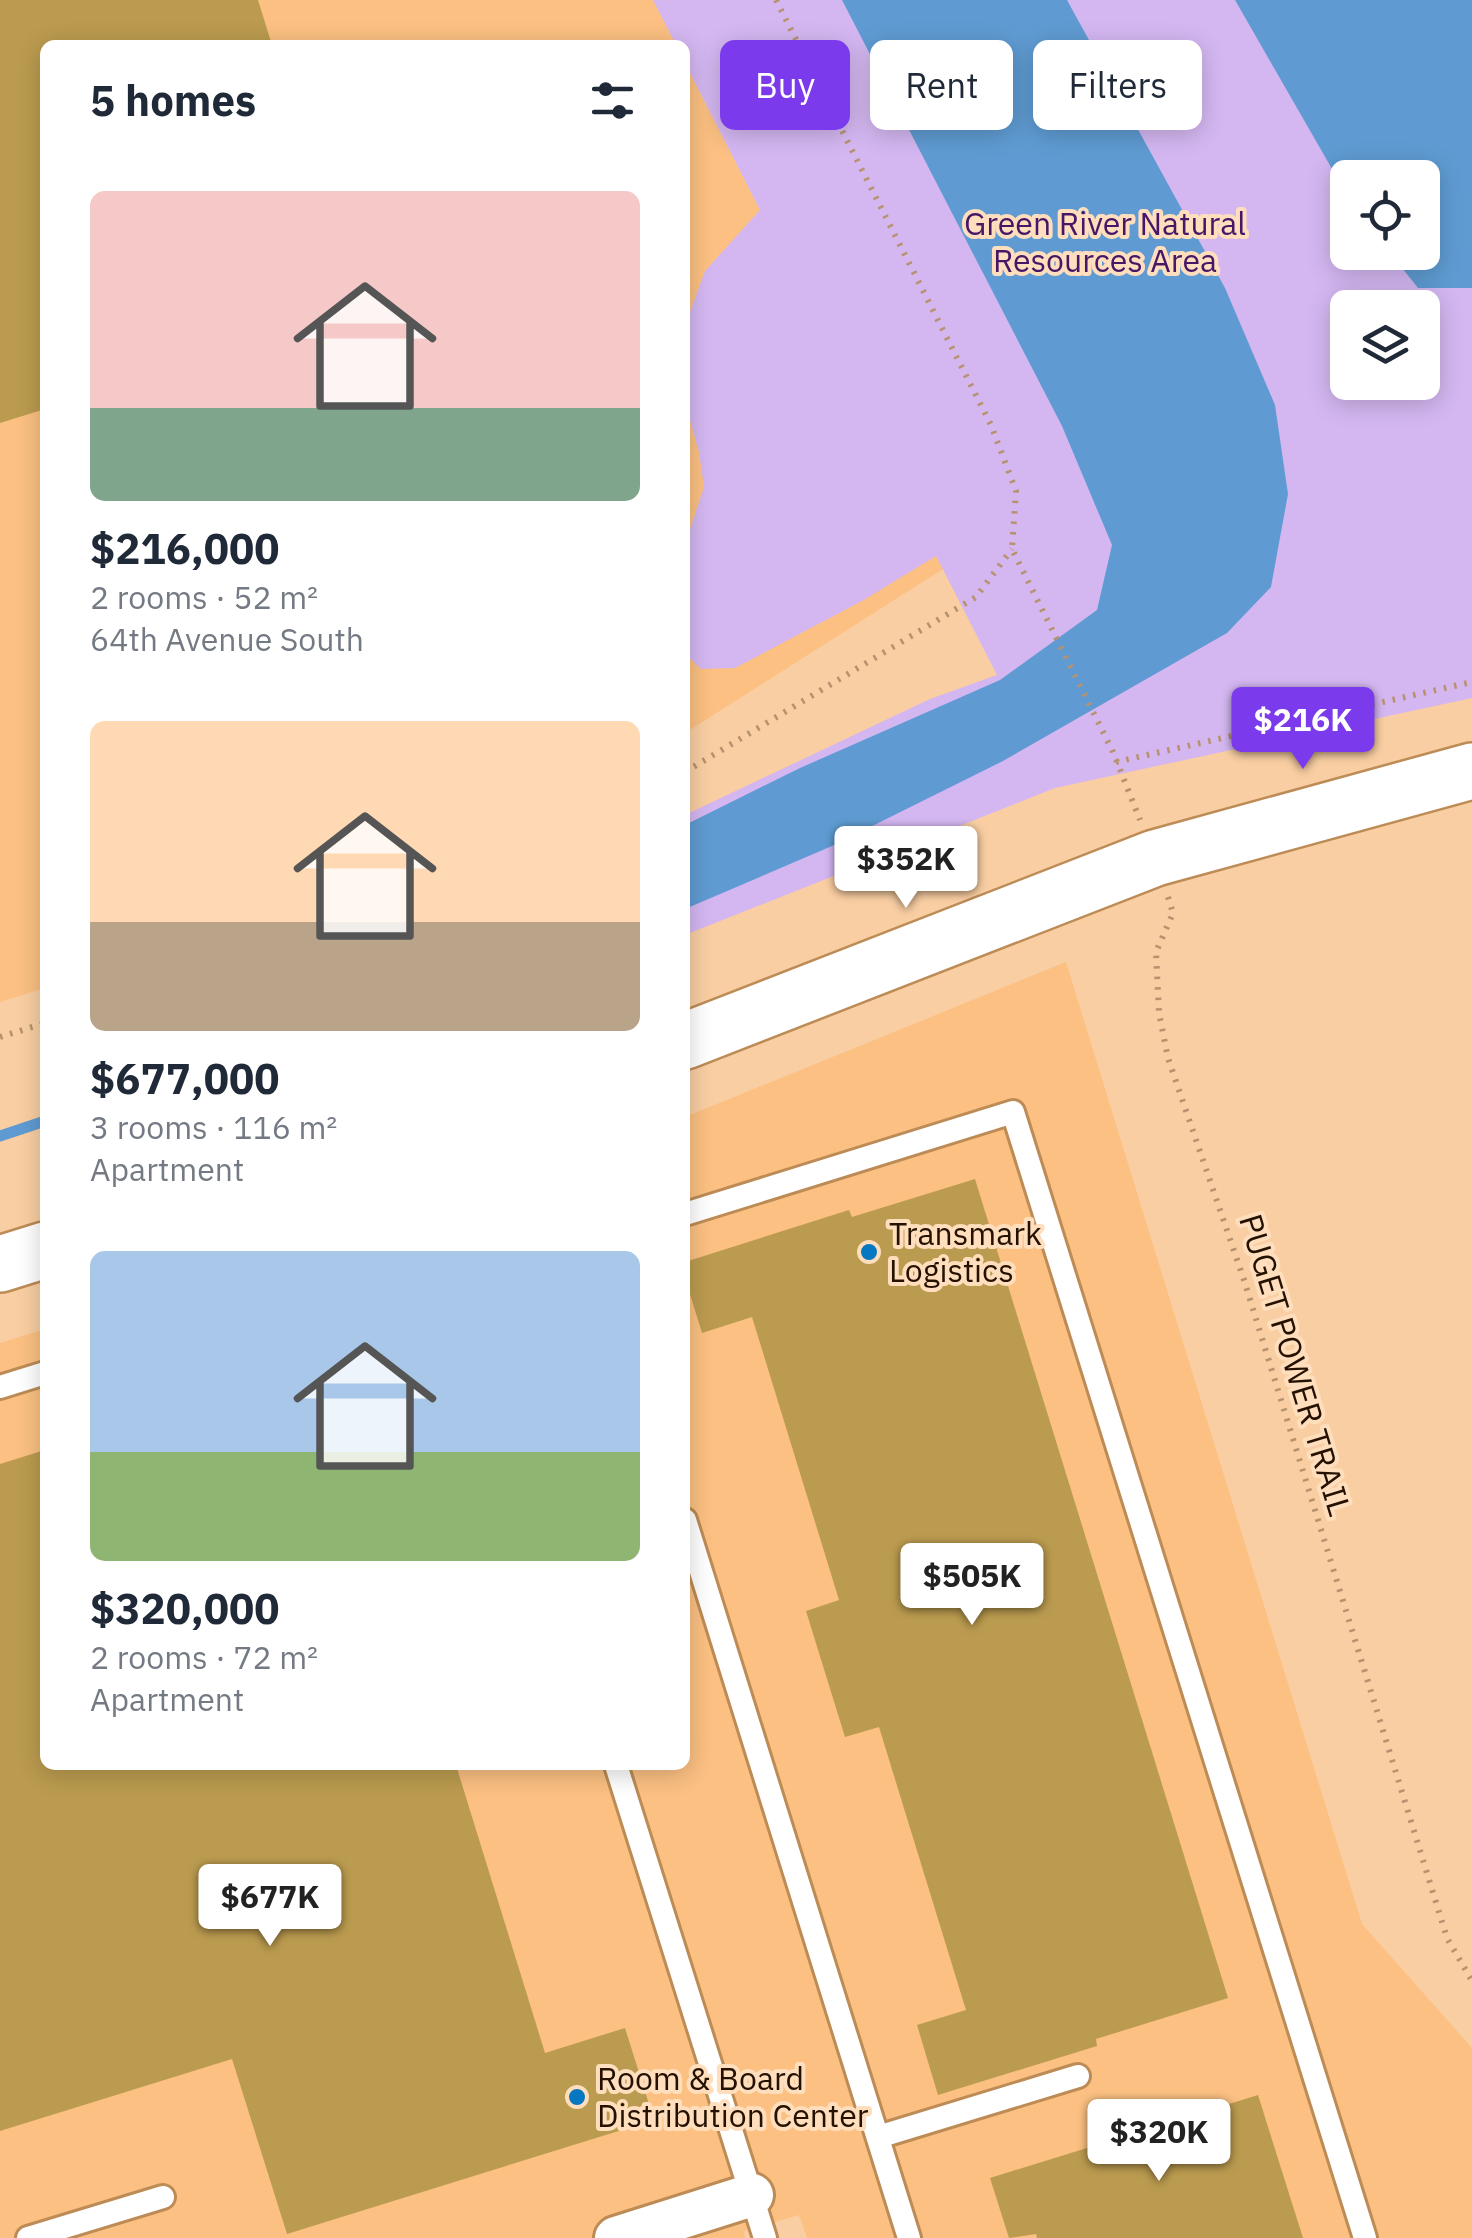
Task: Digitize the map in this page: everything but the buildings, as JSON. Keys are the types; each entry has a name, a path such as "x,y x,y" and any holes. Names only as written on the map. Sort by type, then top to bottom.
{"street":[{"path":"690,1039 1155,858 1472,772"},
{"path":"0,1264 40,1252"},
{"path":"616,2238 752,2195"}],"lane":[{"path":"690,1212 1014,1112 1365,2238"},
{"path":"0,1386 40,1374"},
{"path":"690,1536 909,2238"},
{"path":"618,1770 765,2238"},
{"path":"878,2137 1078,2076"},
{"path":"28,2238 163,2196"}],"path":[{"path":"690,769 976,597 1012,549 1016,491 991,424 776,0"},
{"name":"PUGET POWER TRAIL","path":"1012,549 1112,752 1155,858 1172,913 1156,952 1159,1013 1168,1058 1244,1280 1446,1938 1472,1980"},
{"path":"1116,762 1472,682"},
{"path":"0,1038 40,1025"}],"shaded area":[{"path":"0,0 653,0 673,40 40,40 40,990 0,1002"},
{"path":"690,73 943,569 690,730"},
{"path":"1066,962 1362,1924 1472,2048 1472,2238 807,2238 799,2215 744,2231 745,2238 0,2238 0,1343 40,1331 40,1770 690,1770 690,1115"}],"green space":[{"name":"Green River Natural Resources Area","path":"653,0 1472,0 1472,698 1055,788 690,933 690,813 930,699 997,675 936,556 862,601 735,668 701,669 690,659 690,529 704,487 690,420 690,312 705,271 760,210 690,73 690,40 673,40"}],"water":[{"path":"842,0 1067,0 1089,40 1033,40 1033,130 1138,130 1225,288 1275,405 1288,494 1271,587 1227,633 1003,761 832,846 690,907 690,823 800,768 1000,680 1097,610 1112,545 1062,426 909,130 1013,130 1013,40 870,40 870,54"},
{"path":"1235,0 1472,0 1472,288 1418,288 1404,270 1440,270 1440,160 1330,160 1330,165"}],"waterway":[{"path":"0,1136 40,1123"}],"place":[{"name":"Transmark Logistics","path":"869,1252"},
{"name":"Room & Board Distribution Center","path":"577,2097"}]}
